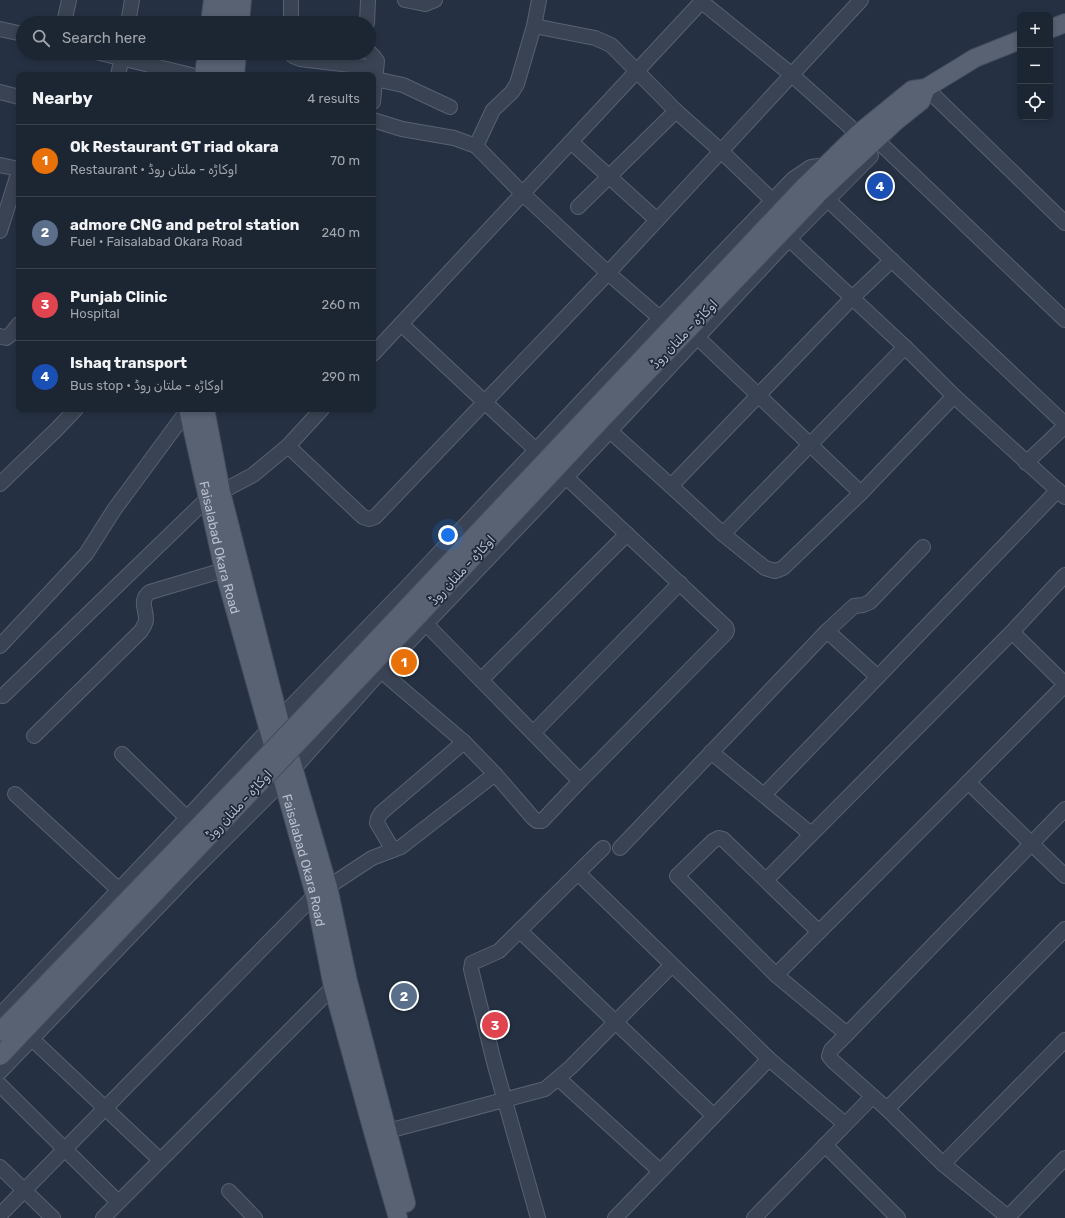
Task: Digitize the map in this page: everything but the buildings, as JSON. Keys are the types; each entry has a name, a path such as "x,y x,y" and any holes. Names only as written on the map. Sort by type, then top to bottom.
{"main road":[{"path":"211,16 213,0"},
{"path":"227,16 228,0"},
{"path":"241,16 242,0"},
{"name":"اوکاڑہ - ملتان روڈ","path":"0,1056 423,611 816,194 826,165 858,134 912,90 926,88 975,58 1017,41"},
{"path":"204,72 206,60"},
{"path":"221,72 222,60"},
{"path":"235,72 236,60"},
{"name":"اوکاڑہ - ملتان روڈ","path":"0,1032 280,742 816,194 920,101 926,88"},
{"name":"Faisalabad Okara Road","path":"188,412 214,496 273,724"},
{"name":"Faisalabad Okara Road","path":"205,412 214,496 224,570 273,724 348,981 410,1218"},
{"name":"Faisalabad Okara Road","path":"321,891 333,987 398,1218"}],"street":[{"path":"65,16 68,0"},
{"path":"129,16 132,0"},
{"path":"291,0 291,16"},
{"path":"368,0 368,16"},
{"path":"405,0 425,4 435,0"},
{"path":"476,146 493,110 512,92 517,84 534,26 539,0"},
{"path":"288,446 363,517 369,519 375,517 608,273 861,0"},
{"path":"376,351 703,1 792,75 858,134"},
{"path":"534,26 595,38 611,45 676,111 721,151 772,200"},
{"path":"0,29 16,32"},
{"path":"119,72 121,60"},
{"path":"137,60 180,72"},
{"path":"305,60 366,72"},
{"path":"376,60 376,74 450,106"},
{"path":"926,88 1065,223"},
{"path":"0,92 16,96"},
{"path":"578,207 676,111"},
{"path":"376,121 402,129 454,138 476,146 523,194 608,273 660,318"},
{"path":"0,1072 188,876 288,775 381,671 610,431 789,239 816,194 882,144 896,121"},
{"path":"571,142 657,220"},
{"path":"882,144 1065,320"},
{"path":"0,165 16,169"},
{"path":"0,1016 187,818 273,724 407,587 772,200 799,174 811,167 826,165"},
{"path":"0,231 16,180"},
{"path":"816,194 892,260 1065,425 1026,463"},
{"path":"764,795 878,677 1062,494 1026,463 954,396 905,347 789,239"},
{"path":"671,486 852,298 892,260"},
{"path":"401,324 536,450"},
{"path":"0,336 6,338 16,328"},
{"path":"697,337 861,493"},
{"path":"723,534 905,347"},
{"path":"610,431 723,534 766,568 775,571 783,568 861,493 954,396"},
{"path":"0,484 73,412"},
{"path":"0,646 86,554 114,510 186,412"},
{"path":"3,696 214,496 253,475 288,446 319,412"},
{"path":"381,671 464,742 537,821 542,821 726,634 726,626 566,477"},
{"path":"481,680 627,534"},
{"path":"620,848 827,631 854,606 863,605 870,602 923,547"},
{"path":"34,736 141,631 145,624 146,618 143,601 146,595 150,592 224,570"},
{"path":"766,880 1012,632 1065,575"},
{"path":"533,733 680,584"},
{"path":"426,624 580,781"},
{"path":"827,631 878,677"},
{"path":"776,975 1065,685 1012,632"},
{"path":"393,850 377,823 381,813 464,742"},
{"path":"711,752 811,834"},
{"path":"122,754 187,818"},
{"path":"0,1215 321,891 372,858 401,847 495,774"},
{"path":"968,782 1065,876"},
{"path":"15,794 119,890"},
{"path":"1065,809 831,1050 829,1056 872,1097 887,1109 943,1164 1008,1218 1065,1158"},
{"path":"818,932 723,839 718,838 713,841 677,876 776,975 847,1034"},
{"path":"538,1218 504,1101 471,968 472,963 499,951 603,848"},
{"path":"578,873 769,1059 844,1124"},
{"path":"887,1109 1065,929"},
{"path":"520,931 714,1116"},
{"path":"388,1131 545,1089 571,1067 672,964"},
{"path":"103,1218 333,987"},
{"path":"32,1039 160,1160"},
{"path":"943,1164 1065,1040"},
{"path":"615,1218 769,1059"},
{"path":"558,1079 660,1171"},
{"path":"0,1085 118,1202"},
{"path":"754,1218 872,1097"},
{"path":"825,1145 898,1218"},
{"path":"0,1167 53,1218"},
{"path":"229,1191 255,1218"}],"place":[{"name":"Ishaq transport","path":"880,186"},
{"name":"Ok Restaurant GT riad okara","path":"404,662"},
{"name":"admore CNG and petrol station","path":"404,996"},
{"name":"Punjab Clinic","path":"495,1025"}]}
